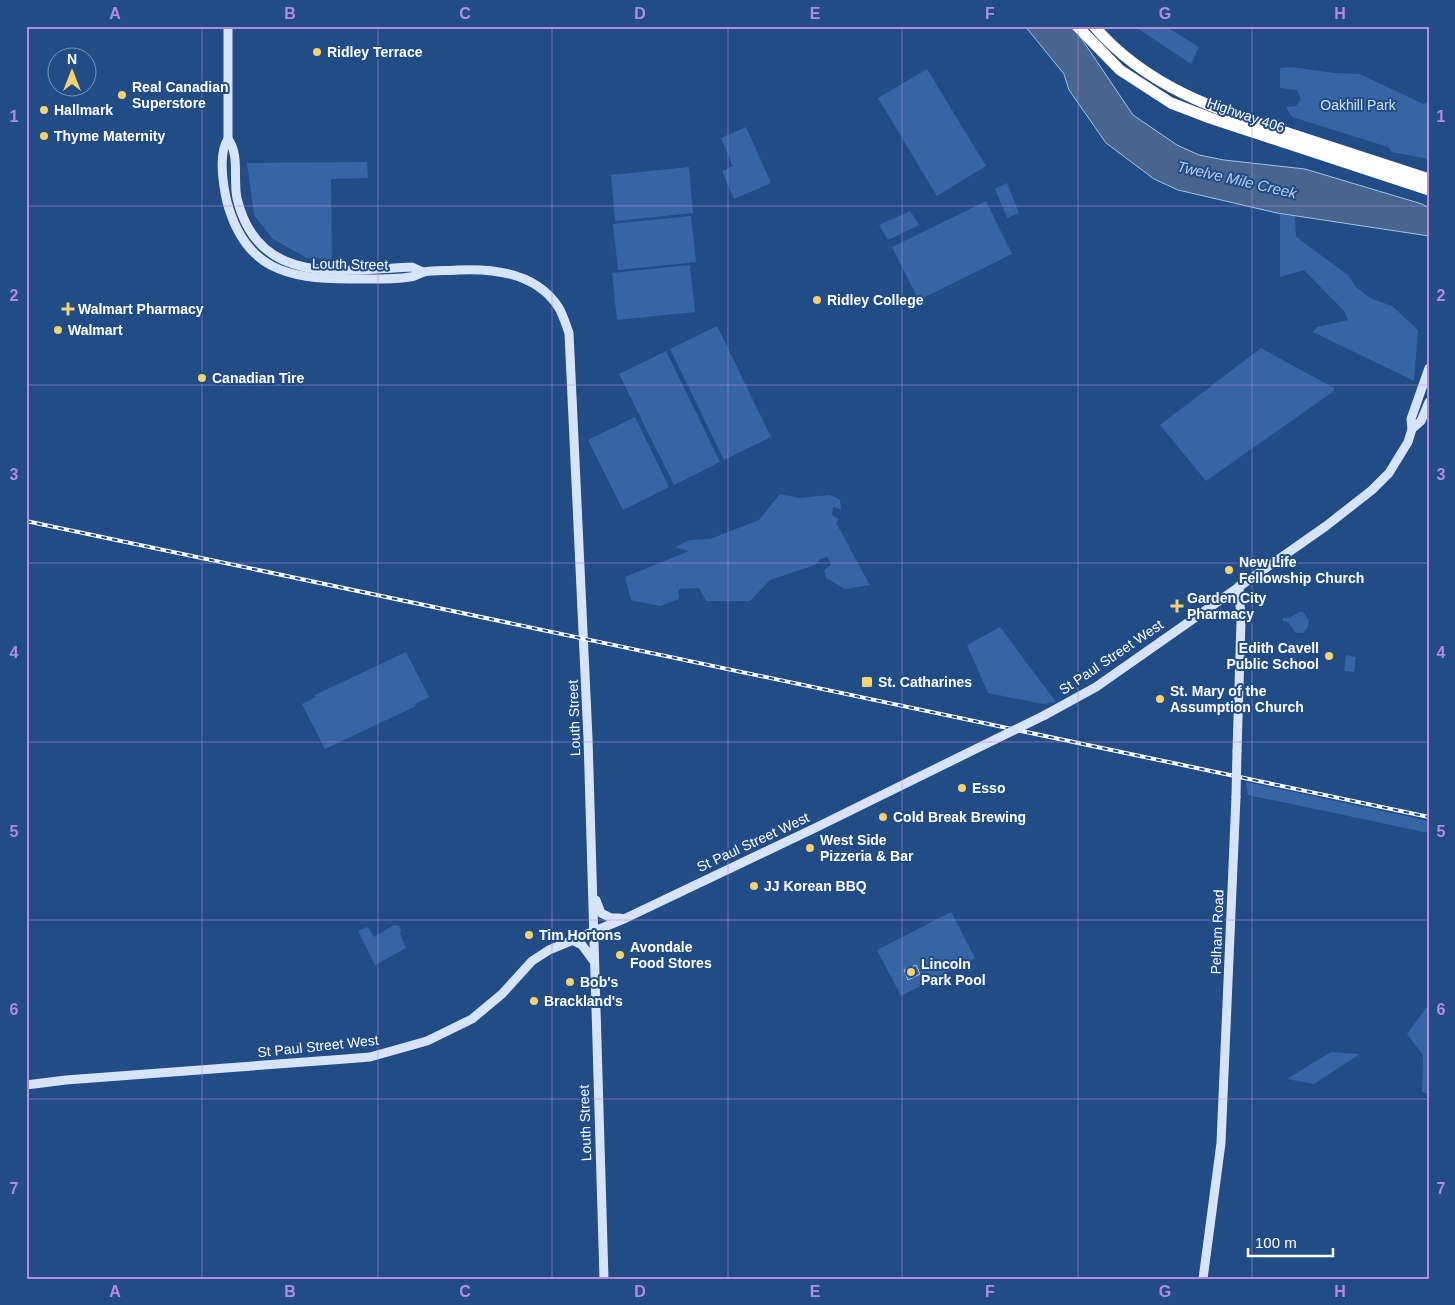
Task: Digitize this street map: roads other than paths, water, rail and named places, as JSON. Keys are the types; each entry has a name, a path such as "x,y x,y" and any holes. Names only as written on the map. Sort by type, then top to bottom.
{"highway":[{"name":"Highway 406","path":"1077,26 1120,70 1150,92 1186,110 1429,190"},
{"name":"Highway 406","path":"1094,26 1116,50 1139,69 1188,97 1245,119 1429,179"}],"main road":[{"name":"Louth Street","path":"228,26 228,139 222,147 226,200 236,228 262,259 292,275 314,279 413,277 423,272 481,269 514,274 548,294 560,309 569,333 585,657 604,1279"},
{"name":"St Paul Street West","path":"26,1085 66,1080 370,1057 402,1049 449,1032 472,1019 502,994 532,962 549,950 626,918 1045,715 1096,687 1372,490 1390,473 1408,442 1419,393 1429,368"},
{"name":"St Paul Street West","path":"1412,429 1421,421 1429,402"},
{"name":"Pelham Road","path":"1204,1279 1221,1142 1236,797 1241,612 1239,586"},
{"path":"592,885 601,913 611,918 626,918"},
{"path":"572,940 582,945 593,960"}],"water":[{"name":"Twelve Mile Creek","path":"1025,26 1073,26 1133,115 1177,145 1199,155 1224,160 1305,169 1422,204 1429,208 1429,236 1277,213 1178,190 1154,179 1106,143 1069,90 1064,74"},
{"path":"916,965 920,974 908,980 904,970"}],"railway":[{"path":"26,521 1429,817"}],"place":[{"name":"Ridley Terrace","path":"317,52"},
{"name":"Real Canadian Superstore","path":"122,95"},
{"name":"Hallmark","path":"44,110"},
{"name":"Thyme Maternity","path":"44,136"},
{"name":"Ridley College","path":"817,300"},
{"name":"Walmart Pharmacy","path":"68,309"},
{"name":"Walmart","path":"58,330"},
{"name":"Canadian Tire","path":"202,378"},
{"name":"New Life Fellowship Church","path":"1229,570"},
{"name":"Garden City Pharmacy","path":"1177,606"},
{"name":"Edith Cavell Public School","path":"1329,656"},
{"name":"St. Catharines","path":"867,682"},
{"name":"St. Mary of the Assumption Church","path":"1160,699"},
{"name":"Esso","path":"962,788"},
{"name":"Cold Break Brewing","path":"883,817"},
{"name":"West Side Pizzeria & Bar","path":"810,848"},
{"name":"JJ Korean BBQ","path":"754,886"},
{"name":"Tim Hortons","path":"529,935"},
{"name":"Avondale Food Stores","path":"620,955"},
{"name":"Lincoln Park Pool","path":"911,972"},
{"name":"Bob's","path":"570,982"},
{"name":"Brackland's","path":"534,1001"}],"park label":[{"name":"Oakhill Park","path":"1358,105"}]}
